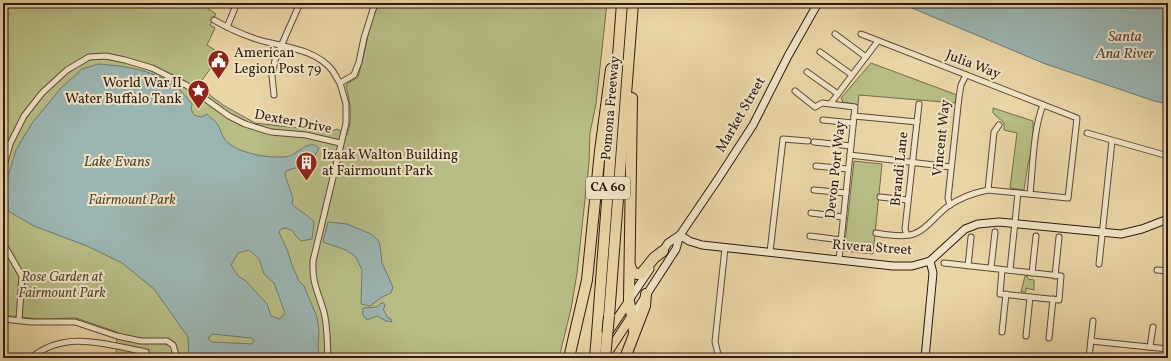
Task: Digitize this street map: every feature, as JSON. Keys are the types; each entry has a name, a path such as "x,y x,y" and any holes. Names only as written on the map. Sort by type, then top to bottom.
{"highway":[{"name":"Pomona Freeway","path":"595,358 622,3"},
{"name":"Pomona Freeway","path":"605,358 633,3"},
{"path":"569,358 587,280 600,151 612,60 620,41"},
{"path":"630,46 632,94 629,301 634,333"},
{"path":"630,266 633,273 641,274 654,258 663,251"},
{"path":"625,358 645,306 646,294"}],"main road":[{"name":"Market Street","path":"591,358 629,301"},
{"name":"Market Street","path":"605,358 631,317"}],"street":[{"path":"227,27 237,3"},
{"path":"274,95 272,76 275,60 300,3"},
{"path":"340,83 354,75 375,3"},
{"name":"Market Street","path":"631,317 676,249 680,235 753,125 788,56 818,3"},
{"path":"214,20 254,38 301,51 317,58 331,69 340,83 346,104 346,123 340,143"},
{"path":"835,34 866,57"},
{"name":"Julia Way","path":"861,34 1077,118 1068,198 1030,194"},
{"path":"795,92 815,107 822,103 831,103 878,41"},
{"path":"820,52 852,75"},
{"name":"Dexter Drive","path":"3,169 10,144 24,116 42,93 66,70 89,57 106,56 152,68 186,85 230,116 245,124 271,132 306,135 340,143 313,261 312,275 323,309 326,326 328,358"},
{"path":"807,72 838,94"},
{"name":"Vincent Way","path":"950,205 948,198 959,97 961,85 966,75"},
{"name":"Devon Port Way","path":"831,103 855,107 839,260"},
{"name":"Brandi Lane","path":"907,235 905,229 919,104"},
{"path":"876,233 902,236 917,232 924,228 950,205 968,196 988,190 1030,194 1039,116 1043,105"},
{"path":"854,116 917,122"},
{"path":"823,120 853,123"},
{"path":"988,190 994,132 998,125"},
{"path":"1087,133 1168,156"},
{"path":"770,252 783,139 808,141"},
{"path":"1099,264 1112,141"},
{"path":"814,142 851,146"},
{"path":"850,155 951,166"},
{"path":"816,166 848,169"},
{"path":"814,190 846,193"},
{"path":"1010,270 1018,193"},
{"path":"880,197 908,200"},
{"path":"811,213 843,216"},
{"name":"Rivera Street","path":"680,235 696,244 725,248 893,266 912,266 930,262 965,229 978,224 999,222 1121,234 1132,232 1168,220"},
{"path":"992,268 995,232"},
{"name":"Market Street","path":"629,301 668,243 680,235"},
{"path":"810,236 841,240"},
{"path":"1032,273 1036,236"},
{"path":"968,266 971,237"},
{"path":"1002,270 1000,294 1059,300 1059,238"},
{"path":"3,243 22,276 19,320"},
{"path":"719,358 715,342 725,248"},
{"path":"925,358 933,273 930,262"},
{"path":"944,263 1058,276"},
{"path":"1157,270 1168,271"},
{"path":"1002,332 1006,294"},
{"path":"1026,336 1030,297"},
{"path":"1049,338 1053,299"},
{"path":"3,319 75,322 117,336 141,341 167,341 173,345 177,358"},
{"path":"1089,358 1093,321"},
{"path":"1150,347 1153,327"},
{"path":"31,358 50,346 63,342 80,340 146,352"},
{"path":"1090,341 1168,349"}],"green space":[{"path":"3,3 208,3 207,8 216,14 210,25 215,28 207,45 221,54 197,87 209,93 223,105 255,123 332,131 337,129 347,135 350,123 350,110 346,86 358,77 372,18 380,3 607,3 596,104 590,133 589,163 577,273 571,309 559,358 116,358 117,332 76,318 39,319 3,315"},
{"path":"871,63 957,95 955,103 859,95 858,105 843,102 841,98"},
{"path":"993,108 1033,121 1033,144 1024,190 1010,188 1017,133 1004,130 1004,123 993,113"},
{"path":"854,161 882,164 873,254 844,251"},
{"path":"1025,276 1027,276 1028,279 1034,280 1034,290 1026,288 1026,292 1021,292"}],"water":[{"name":"Santa Ana River","path":"903,3 1168,3 1168,104 1154,101 1043,63"},
{"name":"Lake Evans","path":"98,64 117,66 136,69 164,79 178,88 192,104 191,109 194,115 201,117 207,114 217,123 223,137 228,143 250,153 274,157 288,157 309,145 319,148 311,163 286,171 285,175 293,198 292,204 314,222 312,239 301,241 293,231 286,228 281,229 279,232 299,281 304,286 317,317 319,332 319,358 189,358 188,337 154,289 122,263 87,246 34,226 8,211 7,180 16,150 32,123 61,88 82,69","holes":["249,250 259,259 264,274 274,283 285,313 280,319 271,316 267,304 246,281 238,276 231,265 238,253","212,334 252,338 254,341 252,344 212,342 209,340 209,337"]},
{"path":"328,222 347,224 371,234 378,240 382,263 393,287 391,293 382,297 370,306 361,304 362,270 356,257 346,250 323,242"},
{"path":"381,303 384,303 385,307 383,309 392,322 386,321 377,316 367,320 363,315 363,308 377,307"}],"place":[{"name":"American Legion Post 79","path":"218,80"},
{"name":"World War II Water Buffalo Tank","path":"198,110"},
{"name":"Izaak Walton Building at Fairmount Park","path":"306,182"}],"park label":[{"name":"Fairmount Park","path":"132,200"},
{"name":"Rose Garden at Fairmount Park","path":"62,286"}]}
